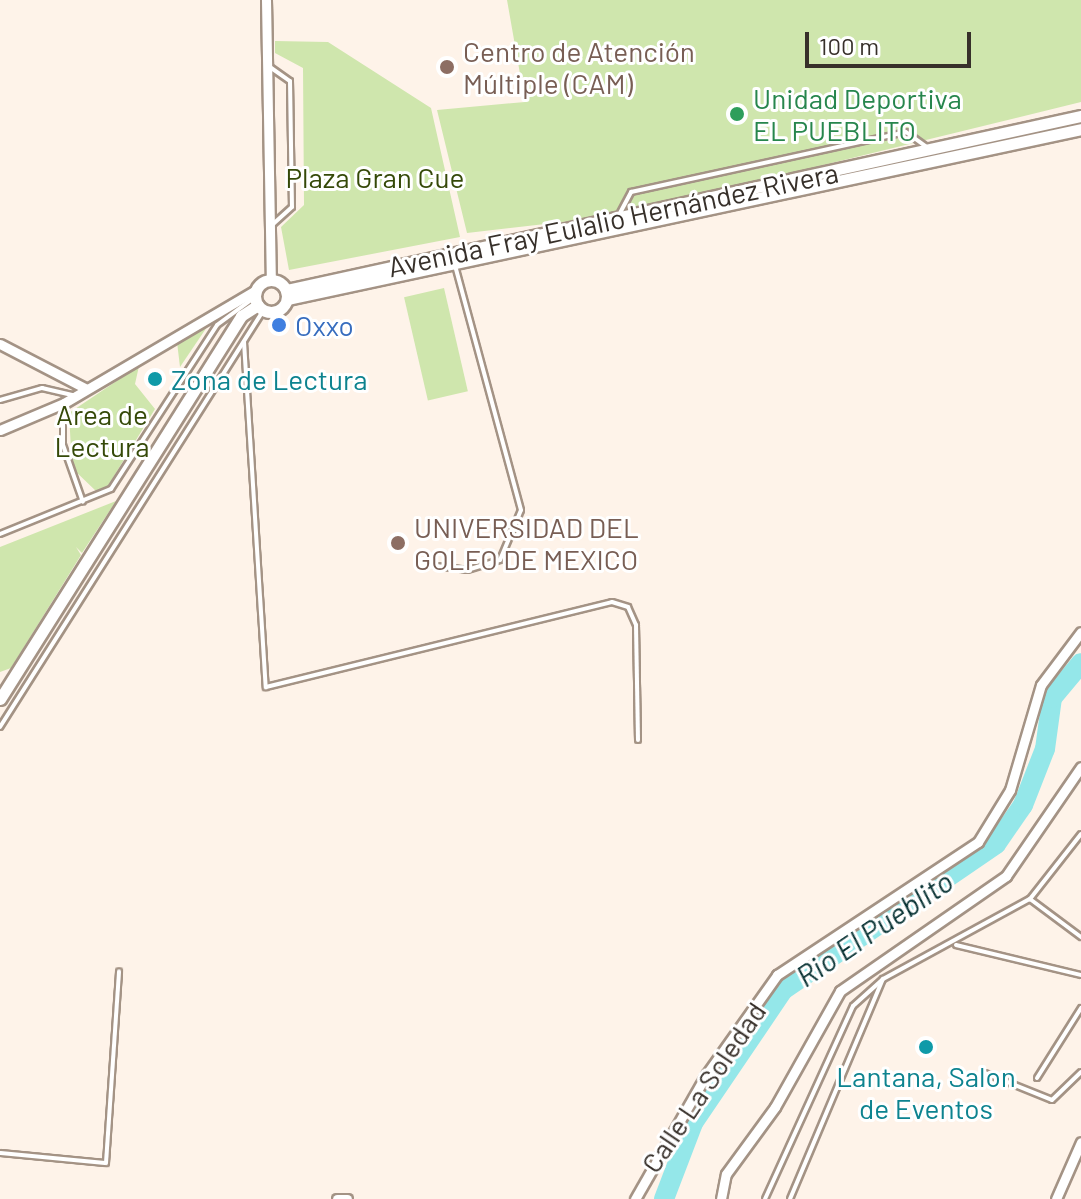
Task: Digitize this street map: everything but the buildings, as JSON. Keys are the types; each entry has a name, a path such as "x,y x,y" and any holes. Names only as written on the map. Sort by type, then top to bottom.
{"street":[{"path":"0,699 271,279 266,0"},
{"name":"Avenida Fray Eulalio Hernández Rivera","path":"286,294 455,266 619,232 934,158 1081,116"},
{"name":"Avenida Fray Eulalio Hernández Rivera","path":"286,294 617,218 1081,129"},
{"path":"0,430 64,403 85,388 256,303 279,310 286,294 271,279"},
{"path":"0,344 85,388"},
{"name":"Calle La Soledad","path":"635,1199 706,1075 777,975 978,842 1010,790 1041,685 1081,632"},
{"path":"721,1199 726,1174 775,1107 840,991 1006,876 1081,767"},
{"path":"1056,1199 1081,1142"},
{"path":"337,1199 347,1199"}],"lane":[{"path":"267,65 290,81 292,207 271,225"},
{"path":"619,232 617,218 631,192 906,132 934,158"},
{"path":"436,566 467,570 500,560 521,510 455,266"},
{"path":"0,727 244,342 256,303"},
{"path":"0,534 111,489 217,325 256,303"},
{"path":"244,342 266,687 612,602 628,607 636,625 638,740"},
{"path":"0,400 42,388 73,395"},
{"path":"64,403 63,445 83,502"},
{"path":"765,1199 853,1006 883,979 956,945 1030,899 1081,834"},
{"path":"1030,899 1081,937"},
{"path":"956,945 1081,975"},
{"path":"0,1153 106,1163 119,971"},
{"path":"790,1199 883,979"},
{"path":"1037,1078 1081,1008"},
{"path":"985,1073 1052,1100 1081,1072"}],"green space":[{"name":"Unidad Deportiva EL PUEBLITO","path":"507,0 1081,0 1081,102 615,216 467,233 437,110 525,102"},
{"name":"Plaza Gran Cue","path":"275,41 328,42 431,108 460,237 289,270 281,227 304,205 303,68 275,53"},
{"path":"444,288 468,391 428,401 404,297"},
{"path":"207,327 180,367 177,342"},
{"name":"Area de Lectura","path":"139,366 135,384 155,409 106,489 97,492 72,468 69,413"},
{"path":"116,501 82,553 76,547 81,555 11,668 0,672 0,547"}],"waterway":[{"name":"Rio El Pueblito","path":"664,1199 693,1123 783,990 996,844 1023,805 1045,749 1052,698 1081,663"}],"place":[{"name":"Centro de Atención Múltiple (CAM)","path":"447,67"},
{"name":"Unidad Deportiva EL PUEBLITO","path":"737,114"},
{"name":"Oxxo","path":"279,325"},
{"name":"Zona de Lectura","path":"155,379"},
{"name":"UNIVERSIDAD DEL GOLFO DE MEXICO","path":"398,543"},
{"name":"Lantana, Salon de Eventos","path":"926,1047"}]}
